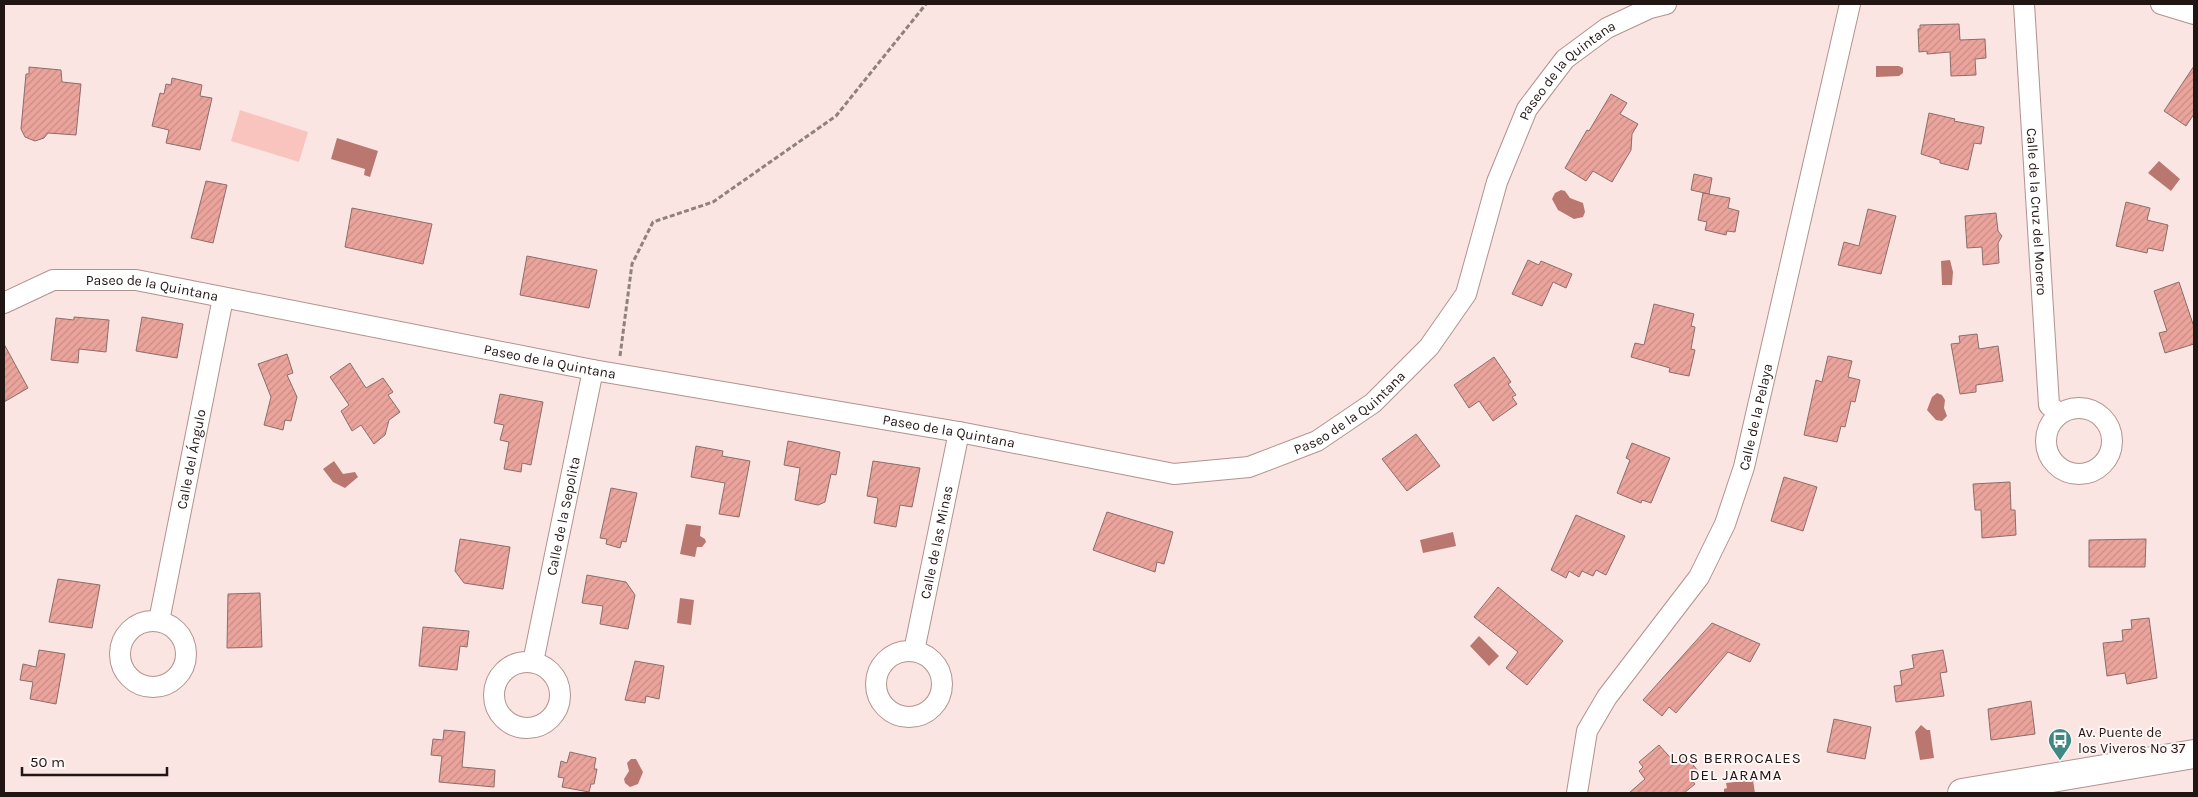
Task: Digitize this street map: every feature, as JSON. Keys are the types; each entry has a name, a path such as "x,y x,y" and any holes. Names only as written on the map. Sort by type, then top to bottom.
{"street":[{"name":"Paseo de la Quintana","path":"4,304 53,280 136,280 593,370 959,432 1174,474 1249,467 1317,441 1373,403 1429,347 1466,294 1498,182 1527,109 1564,60 1607,28 1650,8 1666,4"},
{"name":"Calle de la Pelaya","path":"1577,793 1587,731 1607,697 1699,577 1725,524 1744,467 1850,4"},
{"name":"Calle de la Cruz del Morero","path":"2024,4 2049,406 2059,414"},
{"path":"2161,4 2194,14"},
{"name":"Calle del Ángulo","path":"159,621 223,298"},
{"name":"Calle de la Sepolita","path":"533,662 593,370"},
{"name":"Calle de las Minas","path":"914,651 959,432"},
{"path":"1962,793 2036,787 2194,754"}],"path":[{"path":"617,374 632,264 653,222 713,202 836,116 926,4"}],"shaded area":[{"path":"1876,66 1899,66 1903,68 1903,73 1899,76 1876,77"},
{"path":"240,110 308,132 299,162 231,141"},
{"path":"337,138 378,151 370,177 364,175 365,169 331,159"},
{"path":"2159,161 2180,179 2171,191 2148,173"},
{"path":"1561,190 1565,191 1570,198 1583,203 1585,212 1583,217 1574,219 1558,210 1552,199 1555,193"},
{"path":"1950,260 1953,272 1952,285 1942,285 1941,261"},
{"path":"1937,393 1942,395 1945,400 1944,408 1947,416 1942,421 1936,420 1927,410 1932,397"},
{"path":"334,461 343,474 355,472 358,477 345,488 333,482 323,469"},
{"path":"686,524 701,526 700,536 706,542 702,547 697,547 695,557 680,554"},
{"path":"1453,532 1456,546 1423,553 1420,540"},
{"path":"680,598 694,600 691,625 677,623"},
{"path":"1479,636 1499,656 1489,666 1470,646"},
{"path":"1921,725 1930,730 1934,758 1920,760 1915,732"},
{"path":"631,759 636,759 643,772 638,784 630,787 625,783 624,779 629,771 627,763"},
{"path":"1753,780 1755,793 1724,793 1724,789 1727,788 1726,783"}],"building":[{"path":"1959,24 1960,40 1985,39 1986,58 1975,59 1976,75 1951,76 1950,52 1927,54 1927,51 1919,52 1918,29 1920,29 1920,25"},
{"path":"2194,66 2194,114 2186,126 2164,111"},
{"path":"29,67 61,70 62,82 81,84 76,135 48,133 44,138 35,141 25,137 21,129 26,74 29,74"},
{"path":"172,78 202,85 200,96 212,98 200,150 166,143 169,130 152,126 160,93 164,94 166,84 171,85"},
{"path":"1611,94 1627,103 1620,114 1638,124 1632,134 1631,150 1612,182 1593,171 1586,181 1565,168"},
{"path":"1929,113 1955,119 1954,121 1984,127 1981,144 1974,143 1968,170 1940,163 1940,160 1921,154"},
{"path":"1694,174 1712,178 1709,194 1691,190"},
{"path":"206,181 227,185 213,243 191,238"},
{"path":"1703,193 1730,198 1728,208 1739,211 1735,232 1727,231 1726,235 1705,230 1707,222 1698,220"},
{"path":"2126,202 2150,208 2147,220 2168,225 2163,251 2148,248 2147,253 2116,246"},
{"path":"352,208 432,224 423,264 345,247"},
{"path":"1868,209 1896,216 1881,274 1838,265 1844,242 1859,246"},
{"path":"1996,213 1998,231 2002,236 1998,243 1999,263 1983,265 1982,247 1967,248 1965,216"},
{"path":"527,256 597,270 589,308 520,295"},
{"path":"1528,260 1539,265 1541,261 1572,274 1566,288 1553,282 1542,306 1512,294"},
{"path":"2179,282 2194,327 2194,344 2165,353 2159,333 2167,331 2154,291"},
{"path":"1654,304 1694,314 1691,326 1695,327 1691,349 1695,350 1689,376 1669,372 1670,368 1631,357 1635,343 1644,345"},
{"path":"74,317 109,320 106,352 79,349 78,363 51,360 56,318 74,320"},
{"path":"142,317 183,324 177,358 136,351"},
{"path":"1977,334 1979,349 1998,346 2003,381 1976,385 1976,392 1960,394 1951,344 1960,343 1959,336"},
{"path":"4,344 28,388 4,402"},
{"path":"287,354 293,373 287,375 297,397 291,421 285,420 283,430 264,425 271,397 258,364"},
{"path":"1828,356 1852,361 1848,377 1860,380 1855,402 1851,401 1845,427 1841,426 1837,442 1804,435 1816,380 1822,382"},
{"path":"1494,357 1511,382 1508,384 1516,395 1512,397 1517,404 1493,421 1479,401 1469,408 1454,385"},
{"path":"350,363 366,388 383,378 393,392 388,395 400,412 389,420 385,435 374,444 361,425 352,431 341,411 349,405 330,377"},
{"path":"500,394 543,402 531,465 522,463 521,472 504,469 509,442 500,440 504,425 494,423"},
{"path":"1416,434 1440,466 1407,491 1382,459"},
{"path":"788,441 840,452 836,475 831,474 825,502 818,505 795,500 800,468 784,465"},
{"path":"1632,443 1670,458 1651,503 1642,500 1641,503 1617,493 1630,460 1626,458"},
{"path":"696,446 723,451 722,456 750,461 739,517 719,514 725,483 691,477"},
{"path":"873,461 920,468 912,507 900,505 896,527 874,523 878,498 867,496"},
{"path":"1784,477 1817,487 1803,531 1771,521"},
{"path":"2010,482 2011,510 2015,510 2016,535 1982,538 1981,510 1975,510 1973,484"},
{"path":"611,488 637,493 626,542 622,541 620,548 606,544 607,539 600,538"},
{"path":"1107,512 1173,532 1164,564 1157,562 1155,572 1093,550"},
{"path":"1576,515 1625,536 1606,575 1596,570 1593,576 1582,571 1579,577 1569,571 1566,578 1551,570"},
{"path":"460,539 510,547 503,589 464,583 455,571"},
{"path":"2146,539 2145,567 2089,567 2089,540"},
{"path":"587,575 626,582 635,595 628,629 600,624 603,606 582,603"},
{"path":"58,579 100,585 92,628 49,622"},
{"path":"1498,587 1563,641 1527,685 1506,668 1518,652 1474,617"},
{"path":"260,593 262,647 227,648 228,594"},
{"path":"2149,618 2157,678 2127,684 2125,673 2107,676 2103,643 2123,641 2122,630 2132,629 2131,620"},
{"path":"1712,623 1760,644 1750,662 1728,652 1676,713 1669,707 1662,716 1643,700"},
{"path":"423,627 469,631 467,647 460,646 457,670 419,666"},
{"path":"39,650 65,654 56,704 30,699 33,682 20,680 23,664 36,667"},
{"path":"1943,650 1947,672 1940,673 1944,696 1896,702 1894,686 1902,685 1900,671 1914,668 1912,655"},
{"path":"635,661 664,666 659,699 646,696 645,703 625,700"},
{"path":"2031,701 2035,734 1991,740 1988,709"},
{"path":"1834,719 1871,727 1865,759 1827,752"},
{"path":"444,730 465,732 462,767 495,770 494,787 439,782 442,756 431,755 433,739 443,740"},
{"path":"1659,745 1675,763 1685,755 1698,771 1690,778 1695,784 1684,793 1629,793 1645,779 1639,771 1643,767 1639,762"},
{"path":"570,752 596,758 594,769 597,769 594,784 591,784 589,792 562,787 564,778 558,777 561,761 567,763"}],"place":[{"name":"Av. Puente de los Viveros Nº 37","path":"2060,761"}],"district":[{"name":"LOS BERROCALES DEL JARAMA","path":"1736,766"}]}
